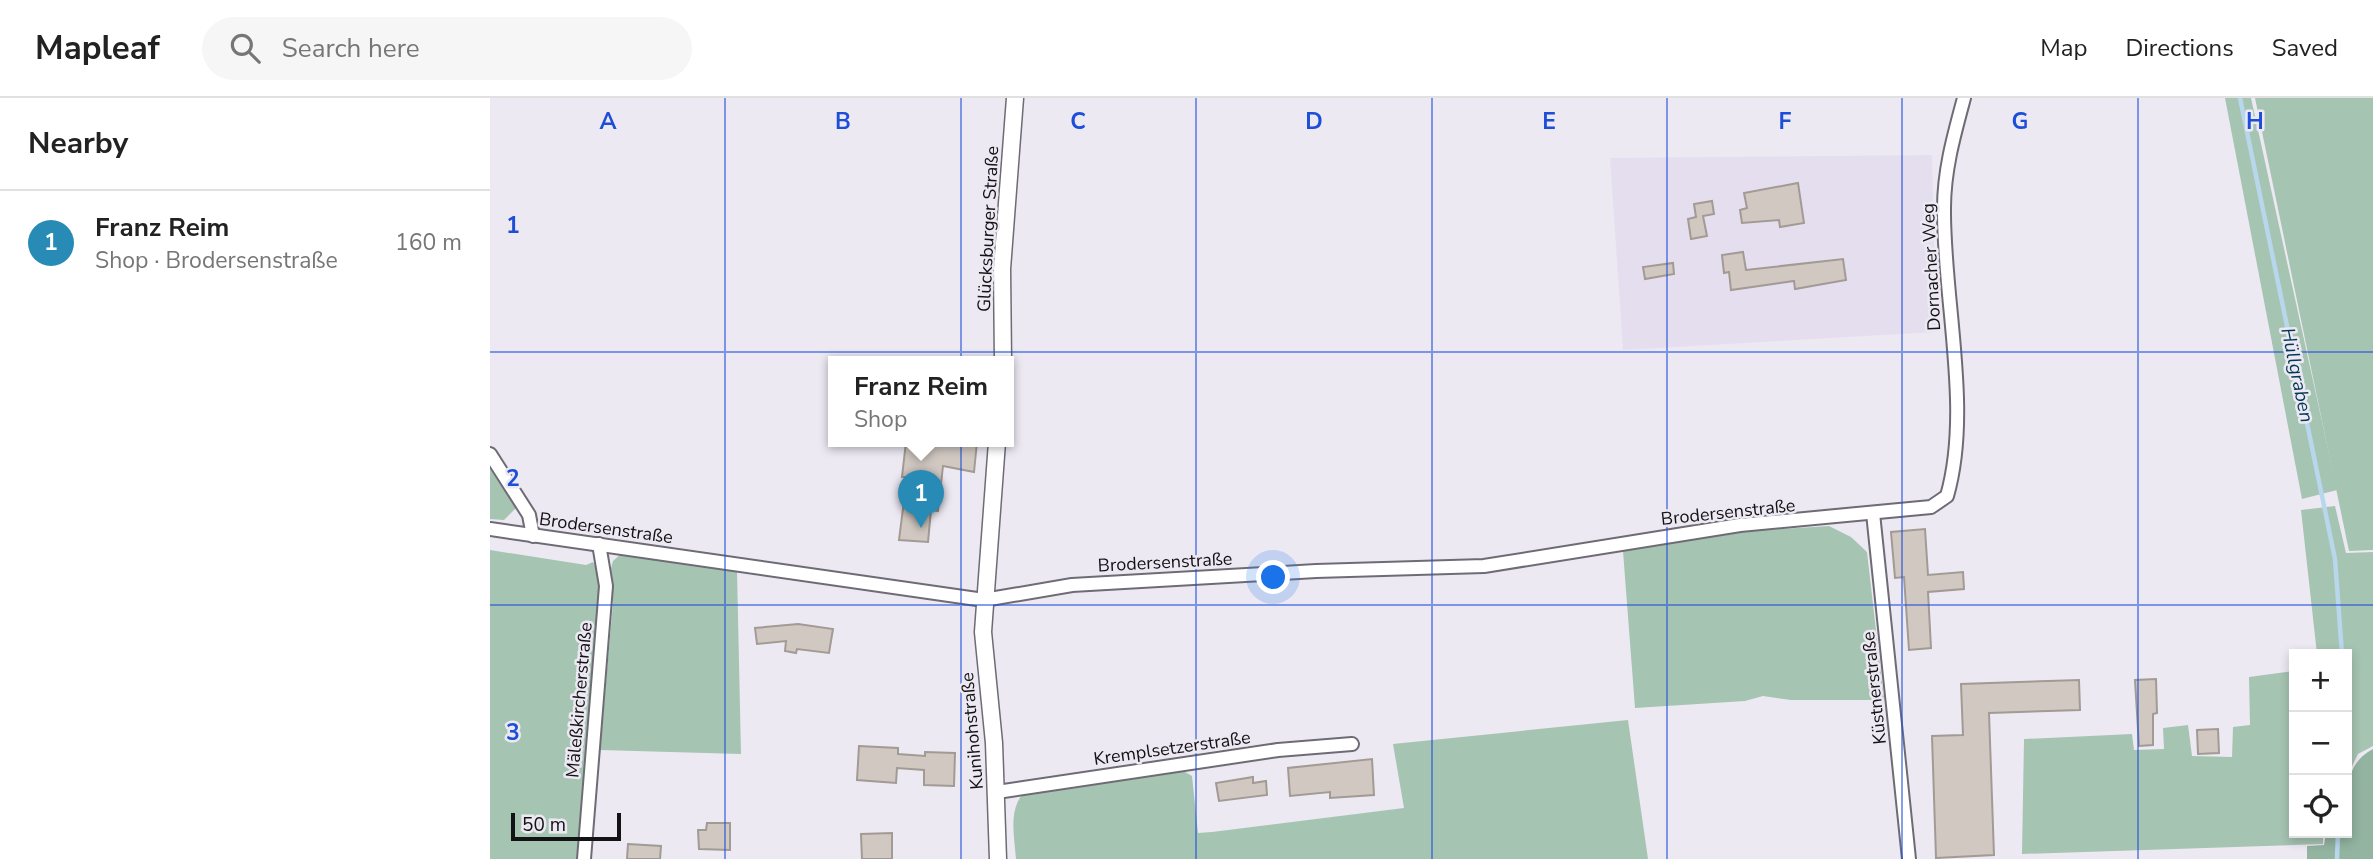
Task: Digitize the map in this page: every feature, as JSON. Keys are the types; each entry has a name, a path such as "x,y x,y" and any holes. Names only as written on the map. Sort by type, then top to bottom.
{"street":[{"name":"Glücksburger Straße","path":"1003,356 1002,270 1015,98"},
{"name":"Dornacher Weg","path":"1958,436 1944,208 1948,157 1964,98"},
{"name":"Brodersenstraße","path":"490,529 984,600 1072,585 1316,571 1483,566 1740,525 1931,507 1947,496 1958,436"},
{"path":"984,600 997,447"},
{"path":"490,454 529,515 533,536"},
{"name":"Küstnerstraße","path":"1872,513 1909,859"},
{"name":"Mäleßkircherstraße","path":"584,859 606,586 599,544"},
{"name":"Kunihohstraße","path":"984,600 983,632 997,792 998,859"},
{"name":"Kremplsetzerstraße","path":"997,792 1278,750 1352,744"}],"shaded area":[{"path":"1932,155 1936,332 1623,350 1610,158"}],"green space":[{"path":"2225,98 2251,98 2337,490 2302,499"},
{"path":"2255,98 2373,98 2373,550 2349,551"},
{"path":"490,468 515,502 516,508 504,520 490,519"},
{"path":"2335,506 2346,553 2373,552 2373,746 2358,754 2352,766 2352,649 2316,649 2301,510"},
{"path":"1829,526 1851,537 1867,552 1884,700 1791,700 1763,696 1745,701 1635,708 1623,551 1732,532"},
{"path":"490,550 586,565 593,562 599,572 601,586 577,859 490,859"},
{"path":"622,553 737,571 741,754 600,750 613,603 610,572 613,561"},
{"path":"2289,672 2289,838 2323,838 2323,844 2022,854 2024,739 2132,734 2134,750 2164,749 2163,728 2188,725 2192,756 2232,757 2233,727 2250,725 2249,677"},
{"path":"1628,720 1648,859 1016,859 1013,830 1015,811 1017,803 1029,788 1180,769 1192,776 1198,833 1212,832 1404,808 1393,744"},
{"path":"2373,749 2373,859 2307,859 2307,846 2324,845 2325,838 2352,838 2352,772 2363,756"}],"building":[{"path":"1798,183 1804,223 1780,227 1779,220 1742,223 1740,210 1747,208 1744,193"},
{"path":"1712,201 1714,214 1703,216 1707,236 1691,239 1688,219 1696,217 1694,204"},
{"path":"1743,252 1746,270 1843,259 1846,280 1795,289 1794,281 1731,290 1729,272 1724,273 1722,255"},
{"path":"1673,263 1674,274 1645,279 1643,267"},
{"path":"905,447 976,447 974,472 943,466 938,511 931,510 928,542 899,540 907,477 902,477"},
{"path":"1925,529 1928,575 1963,572 1964,589 1928,592 1931,648 1909,650 1904,577 1895,578 1891,532"},
{"path":"798,624 833,629 829,653 797,649 796,653 785,651 786,641 757,644 755,628"},
{"path":"2156,679 2157,713 2153,714 2153,745 2139,746 2135,680"},
{"path":"2079,680 2080,710 1989,713 1994,855 1936,858 1932,736 1963,735 1961,684"},
{"path":"2218,729 2219,753 2198,754 2197,730"},
{"path":"859,746 898,748 898,754 925,756 925,752 955,753 954,786 924,785 924,770 897,768 896,783 857,780"},
{"path":"1372,759 1374,795 1330,798 1330,792 1290,796 1288,768"},
{"path":"1253,777 1253,783 1266,781 1267,795 1219,801 1216,783"},
{"path":"707,823 730,823 730,850 699,849 698,830 706,830"},
{"path":"892,833 892,859 862,859 861,834"},
{"path":"628,844 661,846 660,859 627,859"}],"waterway":[{"name":"Hüllgraben","path":"2240,98 2335,559 2342,649"},
{"name":"Hüllgraben","path":"2337,859 2338,838"}],"place":[{"name":"Franz Reim","path":"921,528"}]}
